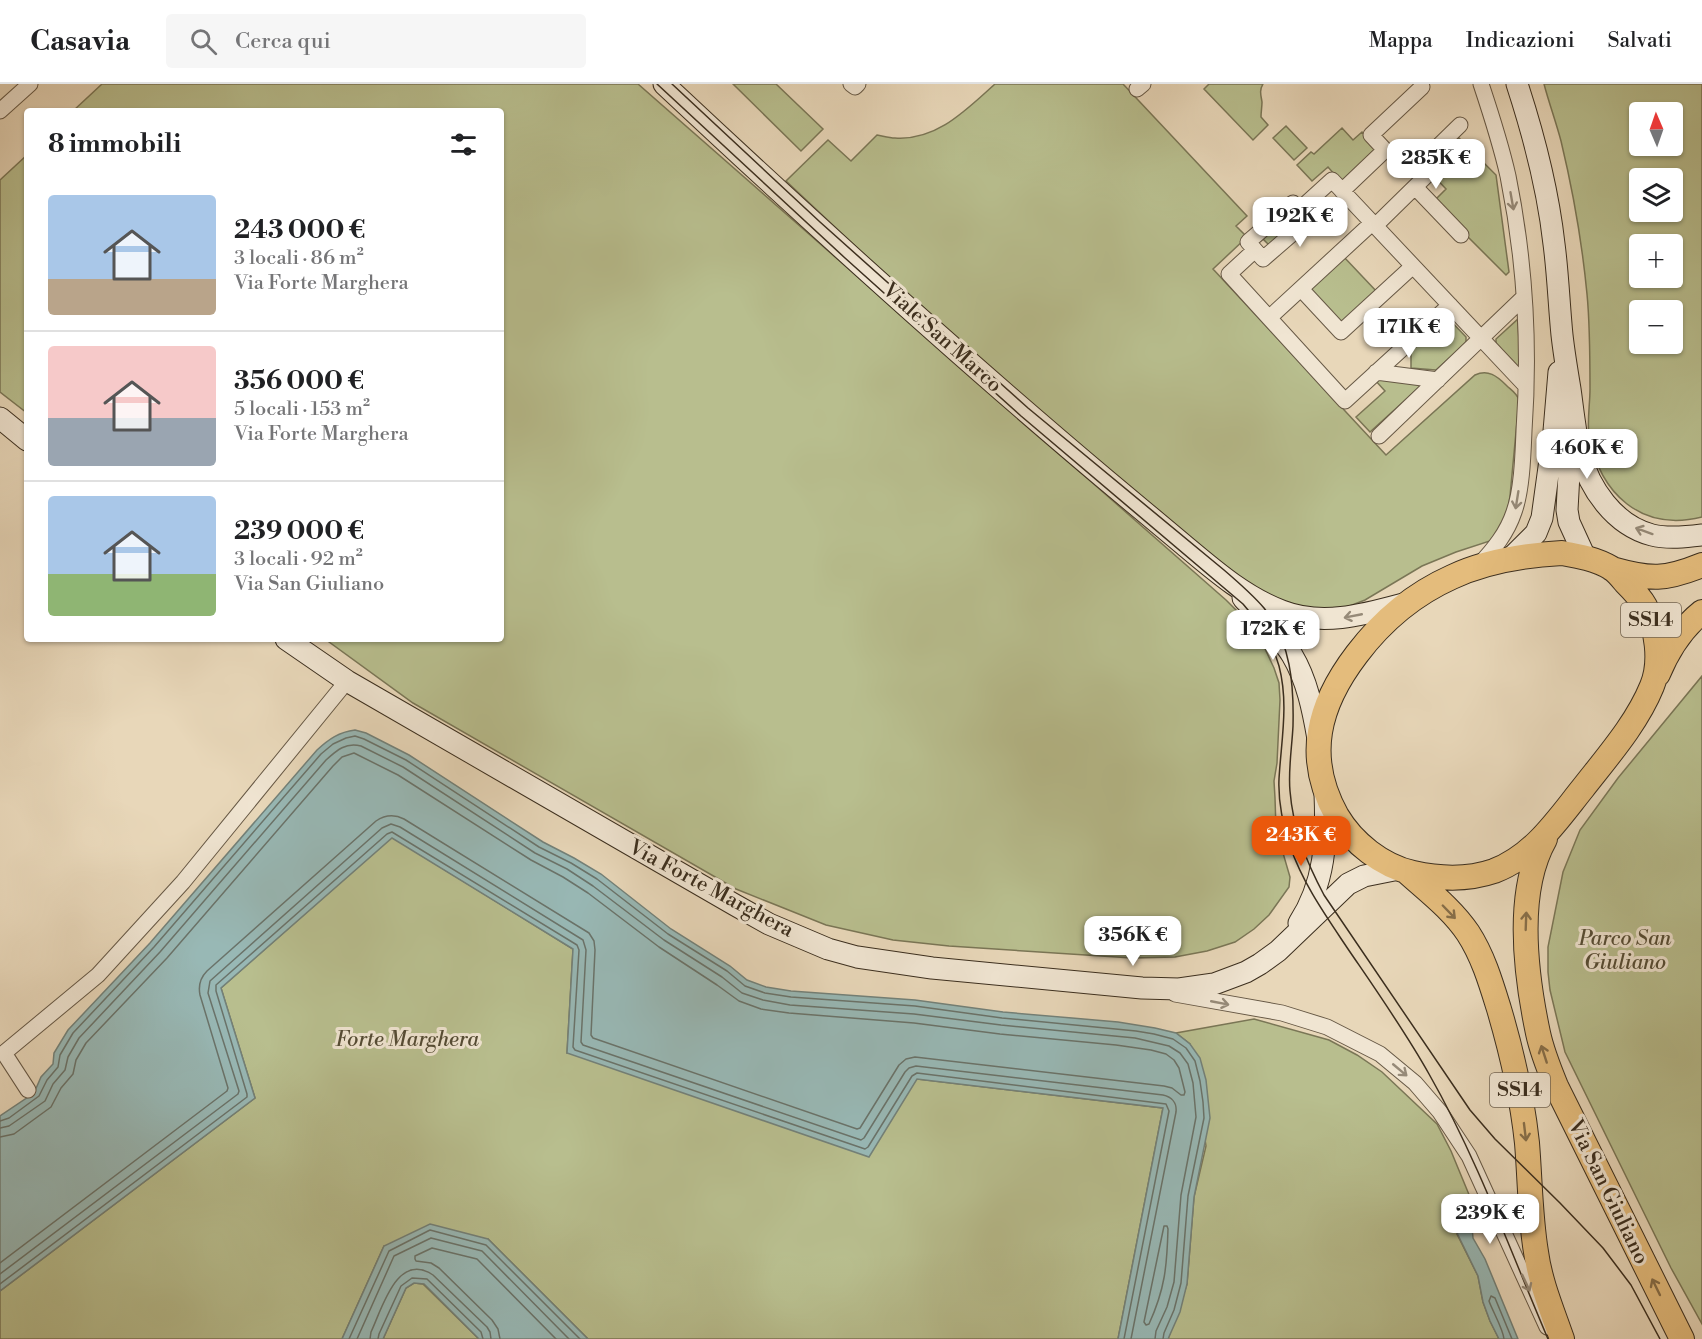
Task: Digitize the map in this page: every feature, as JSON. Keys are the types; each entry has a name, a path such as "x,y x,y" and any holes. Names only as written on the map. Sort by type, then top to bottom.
{"main road":[{"name":"SS14","path":"1319,740 1329,698 1340,678 1371,635 1392,615 1447,579 1476,567 1535,554 1562,553 1585,557 1639,576 1664,577 1702,565"},
{"name":"SS14","path":"1612,568 1644,603 1651,619 1657,648 1653,684"},
{"name":"SS14","path":"1549,832 1634,719 1676,639 1702,612"},
{"path":"1319,740 1319,760 1325,791 1341,822 1361,845 1383,861 1403,870 1440,878 1456,878 1494,871 1524,855 1549,832"},
{"name":"Via San Giuliano","path":"1549,832 1535,859 1530,878 1527,911 1529,979 1538,1034 1556,1086 1682,1339"},
{"name":"SS14","path":"1403,870 1436,899 1467,932 1481,957 1497,1001 1519,1082 1527,1142 1536,1252 1541,1278 1562,1339"}],"street":[{"path":"0,111 30,84"},
{"name":"Viale San Marco","path":"664,84 824,233 1025,412 1229,582 1291,652 1309,694 1319,740"},
{"path":"851,84 855,87 858,84"},
{"path":"1476,567 1505,533 1515,510 1523,446 1526,386 1524,297 1514,210 1508,174 1481,84"},
{"path":"1517,84 1533,137 1548,204 1556,260 1562,336 1583,463 1604,502 1631,526 1651,534 1684,537 1702,535"},
{"path":"1342,191 1385,150 1371,135 1422,87"},
{"path":"1269,318 1426,176 1417,166 1460,125"},
{"path":"1299,210 1332,180 1526,386"},
{"path":"1414,187 1461,235"},
{"path":"1293,203 1299,210 1308,220 1263,259 1248,242 1293,203"},
{"path":"1255,250 1229,274 1345,400 1450,305"},
{"path":"1301,289 1341,332 1413,266"},
{"path":"1379,436 1524,297"},
{"path":"1509,559 1536,533 1542,518 1554,431 1562,336"},
{"path":"1376,372 1438,380"},
{"path":"1572,407 1567,510 1569,522 1585,557"},
{"path":"0,418 24,438"},
{"name":"Viale San Marco","path":"1229,582 1272,607 1304,618 1344,618 1410,602"},
{"name":"Via Forte Marghera","path":"290,642 347,681 769,924 828,949 857,957 932,968 1142,988 1179,988 1214,984 1232,978 1268,959 1348,884 1364,876 1403,870"},
{"path":"28,1090 4,1053 98,975 183,882 347,681"},
{"name":"Via Forte Marghera","path":"1284,945 1308,906 1324,857 1327,825 1325,791"},
{"path":"1142,988 1304,1019 1350,1037 1380,1054 1397,1067 1415,1083 1440,1112 1469,1155 1553,1339"}],"green space":[{"path":"102,84 638,84 1246,620 1260,638 1279,683 1277,763 1274,781 1276,829 1290,877 1289,887 1269,915 1235,942 1207,951 1175,957 1132,958 893,940 826,925 736,889 413,703 329,642 504,642 504,108 76,108"},
{"path":"733,84 776,84 823,129 801,151"},
{"path":"995,84 1123,84 1247,216 1236,226 1247,237 1213,269 1386,455 1475,375 1492,374 1514,392 1519,400 1510,496 1507,515 1493,540 1422,566 1365,600 1347,607 1324,612 1261,596 1032,405 902,290 786,181 828,140 851,161 877,135 910,138 938,129 962,113"},
{"path":"1209,84 1263,84 1261,117 1268,125 1253,140 1204,89"},
{"path":"1544,84 1702,84 1702,517 1680,520 1660,519 1642,513 1627,504 1614,491 1603,475 1595,456 1588,430 1589,330 1583,255 1559,134"},
{"path":"1286,126 1307,148 1294,160 1273,138"},
{"path":"1342,128 1353,140 1362,132 1380,151 1343,184 1328,167 1312,181 1297,165 1311,152 1314,154"},
{"path":"1459,138 1496,175 1509,272 1506,275 1433,202 1446,189 1427,169"},
{"path":"24,158 24,411 0,392 0,180"},
{"path":"1289,213 1297,222 1270,246 1262,238"},
{"path":"1343,256 1378,293 1342,327 1307,290"},
{"path":"1445,315 1466,337 1466,343 1436,370 1411,368 1411,348"},
{"path":"1518,319 1520,369 1496,344 1496,339"},
{"path":"1374,379 1424,383 1370,432 1356,417 1385,391"},
{"name":"Parco San Giuliano","path":"1702,676 1702,1324 1671,1268 1565,1052 1550,990 1548,947 1563,872 1580,830 1618,778"},
{"name":"Forte Marghera","path":"392,837 573,949 567,1053 917,1079 1163,1108 1118,1339 588,1339 488,1239 384,1246 342,1339 0,1339 0,1291 255,1098 221,988"},
{"path":"1254,1019 1329,1040 1357,1055 1382,1072 1437,1124 1451,1151 1477,1214 1472,1227 1457,1234 1478,1276 1483,1302 1499,1339 1168,1339 1187,1284 1194,1197 1206,1146 1190,1044 1176,1033"},
{"path":"414,1283 423,1284 479,1339 383,1339 406,1288"}],"water":[{"path":"355,730 366,733 409,755 543,842 601,874 671,929 730,966 747,980 766,987 791,991 915,1000 1003,1012 1118,1022 1176,1033 1190,1044 1200,1058 1206,1080 1210,1118 1194,1197 1187,1284 1180,1312 1168,1339 1118,1339 1163,1108 917,1079 869,1157 567,1053 573,949 392,838 221,988 255,1098 0,1291 0,1116 34,1093 41,1077 53,1064 54,1053 68,1030 150,943 317,750 344,732"},
{"path":"430,1224 488,1239 588,1339 479,1339 424,1284 414,1283 406,1288 383,1339 342,1339 384,1246"},
{"path":"1472,1227 1473,1238 1485,1259 1518,1339 1499,1339 1490,1321 1483,1302 1478,1276 1457,1233"}],"tram line":[{"path":"657,84 845,258 1021,416 1243,604 1260,625 1273,649 1282,680 1284,709 1279,796 1285,830 1295,860 1331,924 1420,1058 1446,1106 1478,1171 1548,1339"},
{"path":"672,84 820,222 1028,408 1224,570 1264,608 1280,635 1289,664 1293,695 1290,783 1294,818 1306,857 1324,895 1470,1110 1495,1139 1603,1248 1631,1285 1660,1339"}]}
